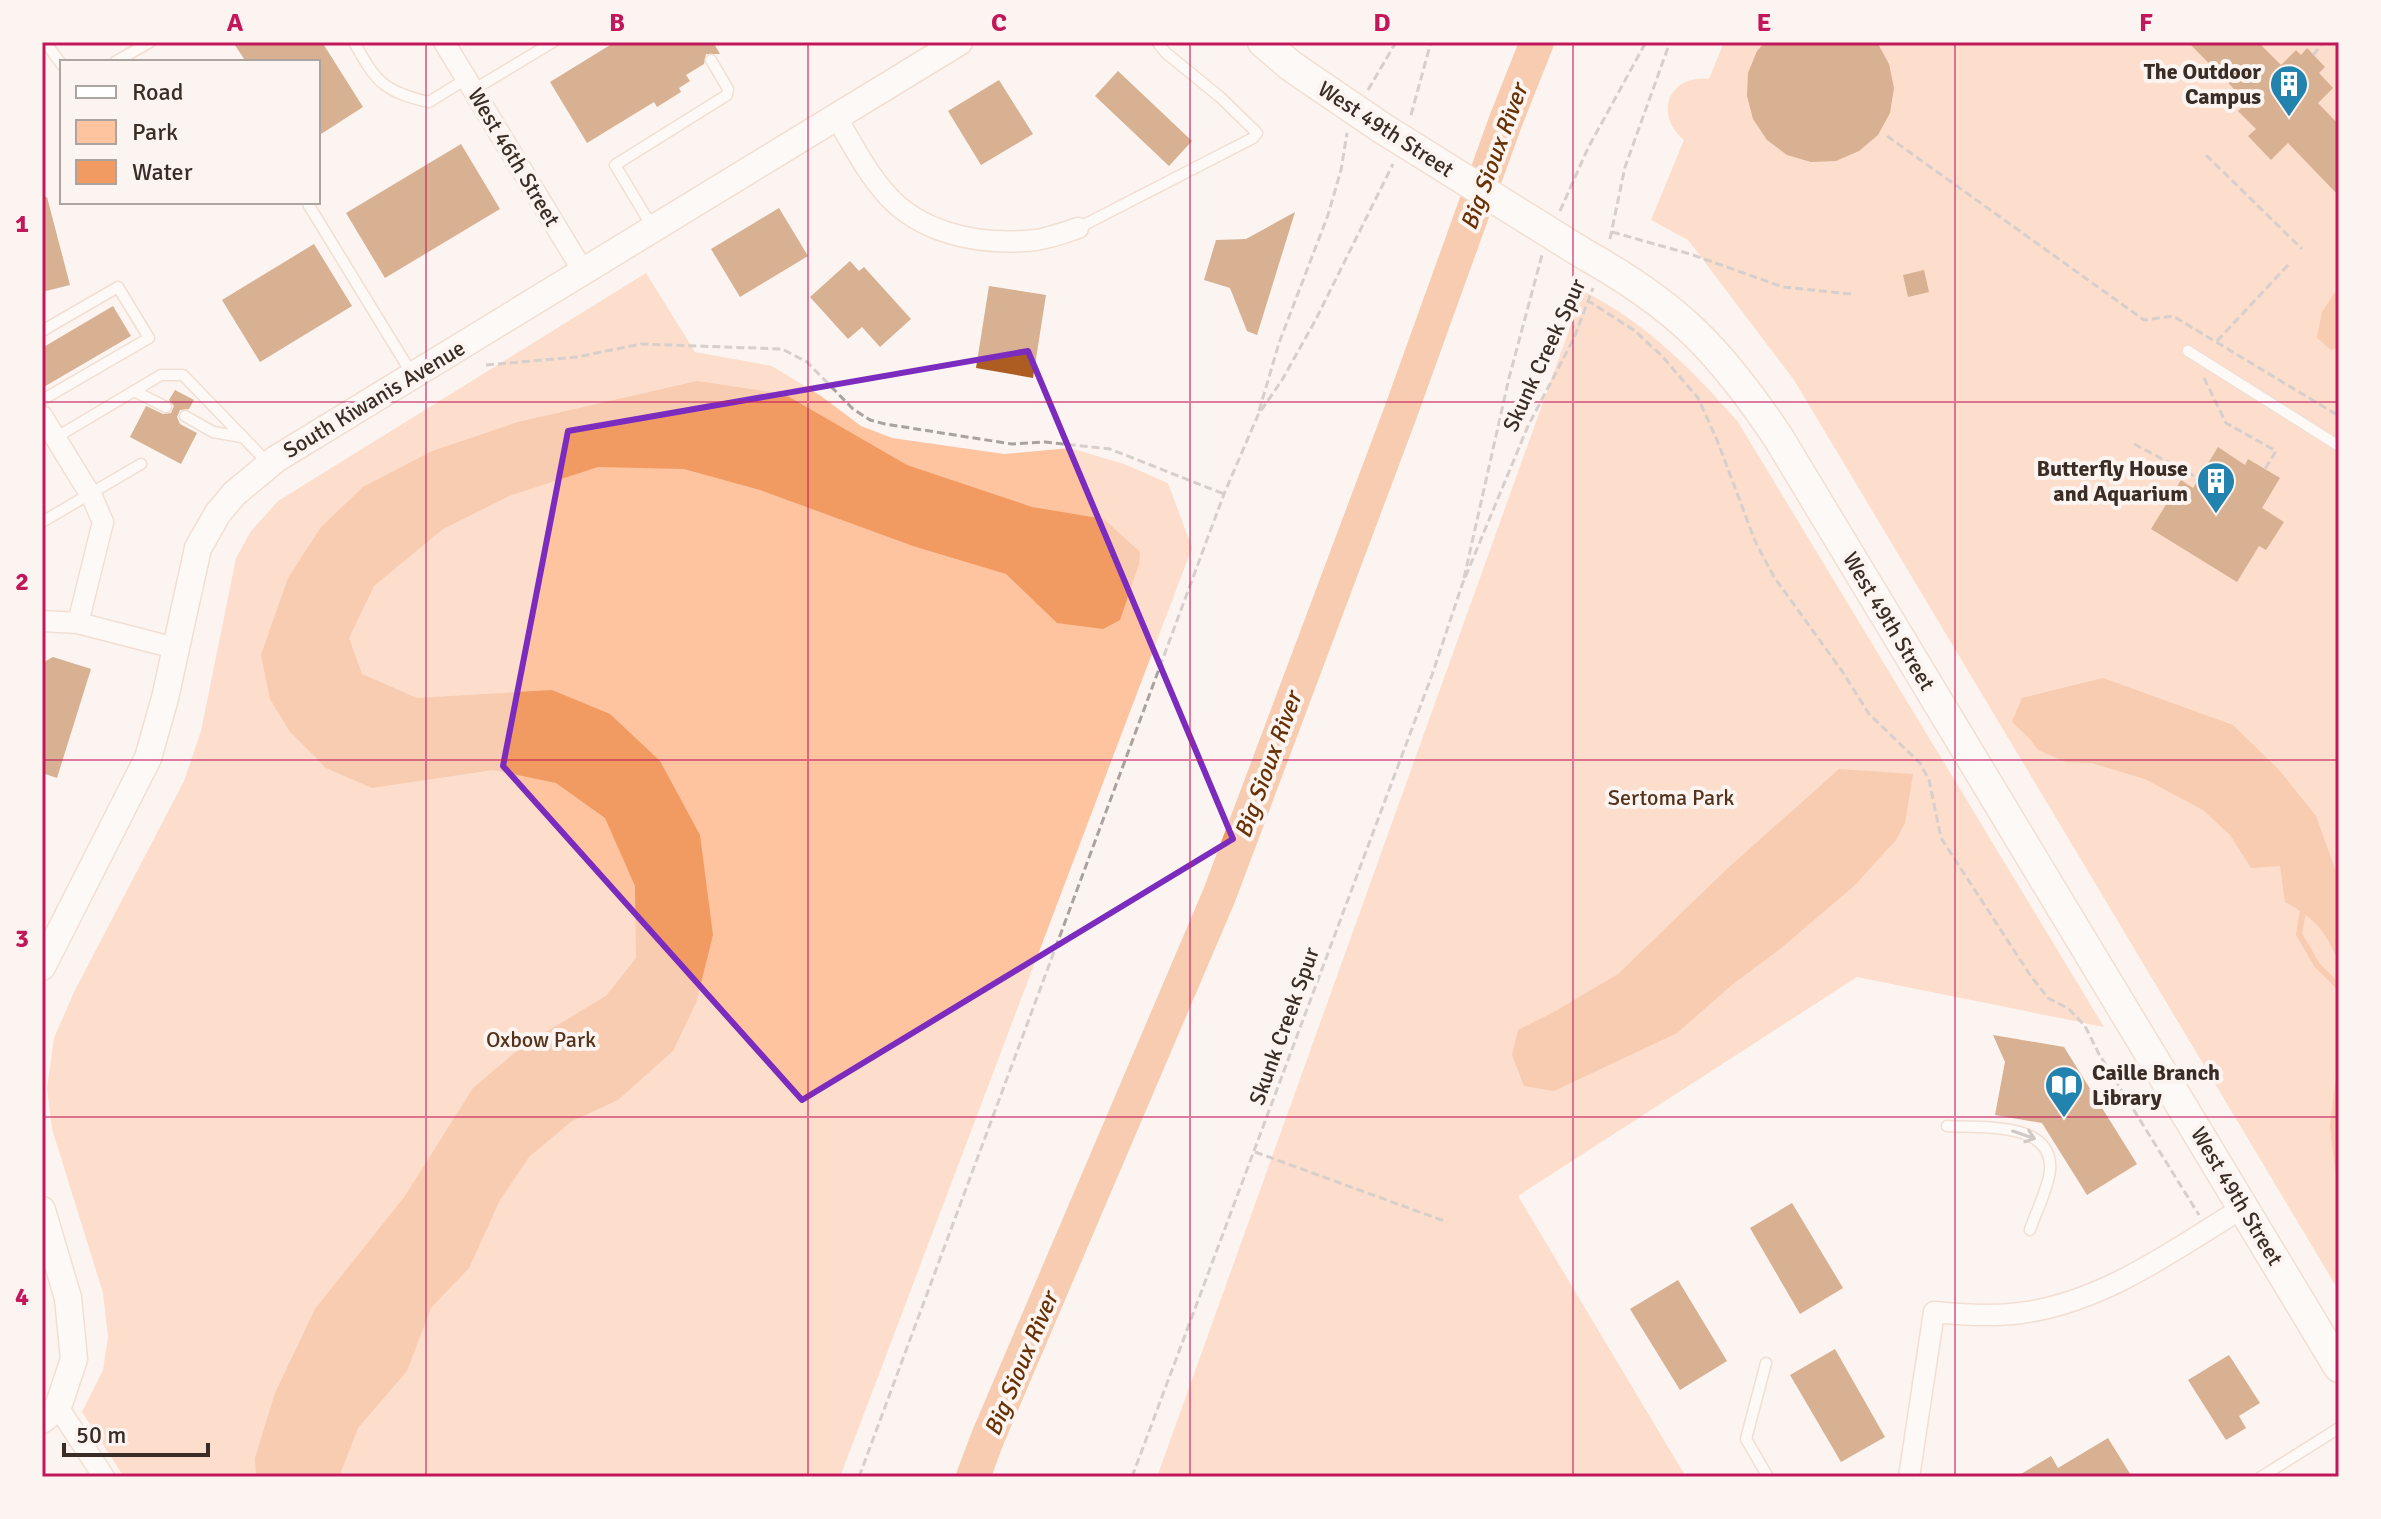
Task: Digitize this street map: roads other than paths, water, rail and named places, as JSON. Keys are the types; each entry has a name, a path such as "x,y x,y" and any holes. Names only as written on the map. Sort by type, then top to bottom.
{"main road":[{"name":"West 49th Street","path":"1263,42 1291,66 1355,110 1396,123 1594,259 1645,290 1700,335 1747,391 2337,1360"}],"street":[{"name":"West 46th Street","path":"444,42 583,271"},
{"name":"South Kiwanis Avenue","path":"42,967 148,758 160,721 190,574 206,530 234,494 269,464 959,42"},
{"path":"836,117 885,194 921,224 943,232 1004,241 1026,241 1078,228"},
{"path":"42,416 90,494 103,522 78,623"},
{"path":"42,621 78,623 175,648"},
{"path":"1909,1477 1934,1312 2002,1315 2076,1301 2143,1269 2244,1207"},
{"path":"42,1210 46,1240 68,1298 74,1359 50,1413 104,1477"}],"lane":[{"path":"45,42 60,62"},
{"path":"118,60 150,42"},
{"path":"354,42 379,80 397,95 429,102 553,42"},
{"path":"1078,228 1253,138 1257,133 1157,42"},
{"path":"653,229 615,165 727,95 728,89 711,60"},
{"path":"308,204 413,376"},
{"path":"42,331 118,287 149,338 42,400"},
{"path":"2188,351 2339,446"},
{"path":"55,438 161,375 183,375 269,464"},
{"path":"134,391 166,407"},
{"path":"185,416 213,432 242,437"},
{"path":"42,522 141,464"},
{"path":"1947,1126 2024,1131 2038,1140 2048,1154 2050,1171 2030,1230"},
{"path":"1766,1363 1746,1439 1768,1477"},
{"path":"2261,1477 2339,1428"}],"water":[{"path":"2339,286 2339,347 2331,350 2317,338 2322,312"},
{"path":"697,381 784,394 907,465 1032,507 1104,519 1140,552 1139,564 1120,620 1103,629 1057,623 1006,574 913,546 760,490 684,469 598,467 509,496 443,529 374,586 349,638 362,674 417,698 552,690 610,714 660,761 700,835 713,935 696,1003 673,1051 618,1100 572,1121 529,1157 500,1200 469,1268 431,1308 407,1371 358,1428 339,1477 256,1477 255,1458 275,1393 315,1309 405,1196 473,1088 524,1045 606,996 636,958 635,886 605,818 556,783 493,770 372,788 326,768 290,732 270,699 261,655 288,578 321,527 363,487 432,451 518,422"},
{"path":"2103,678 2233,725 2280,771 2316,816 2339,880 2339,963 2319,927 2285,902 2280,866 2251,868 2230,835 2203,810 2145,779 2092,763 2066,762 2038,750 2012,722 2022,698"},
{"path":"1839,769 1913,774 1905,823 1896,840 1854,886 1677,1033 1554,1091 1524,1086 1512,1055 1518,1030 1618,974 1728,868"}],"waterway":[{"name":"Big Sioux River","path":"973,1477 1219,896 1537,42"},
{"path":"2304,905 2299,934 2317,965 2339,987"},
{"path":"2339,1076 2333,1126 2339,1178"}],"place":[{"name":"The Outdoor Campus","path":"2289,118"},
{"name":"Butterfly House and Aquarium","path":"2216,515"},
{"name":"Caille Branch Library","path":"2064,1119"}],"park label":[{"name":"Sertoma Park","path":"1671,797"},
{"name":"Oxbow Park","path":"541,1039"}]}
